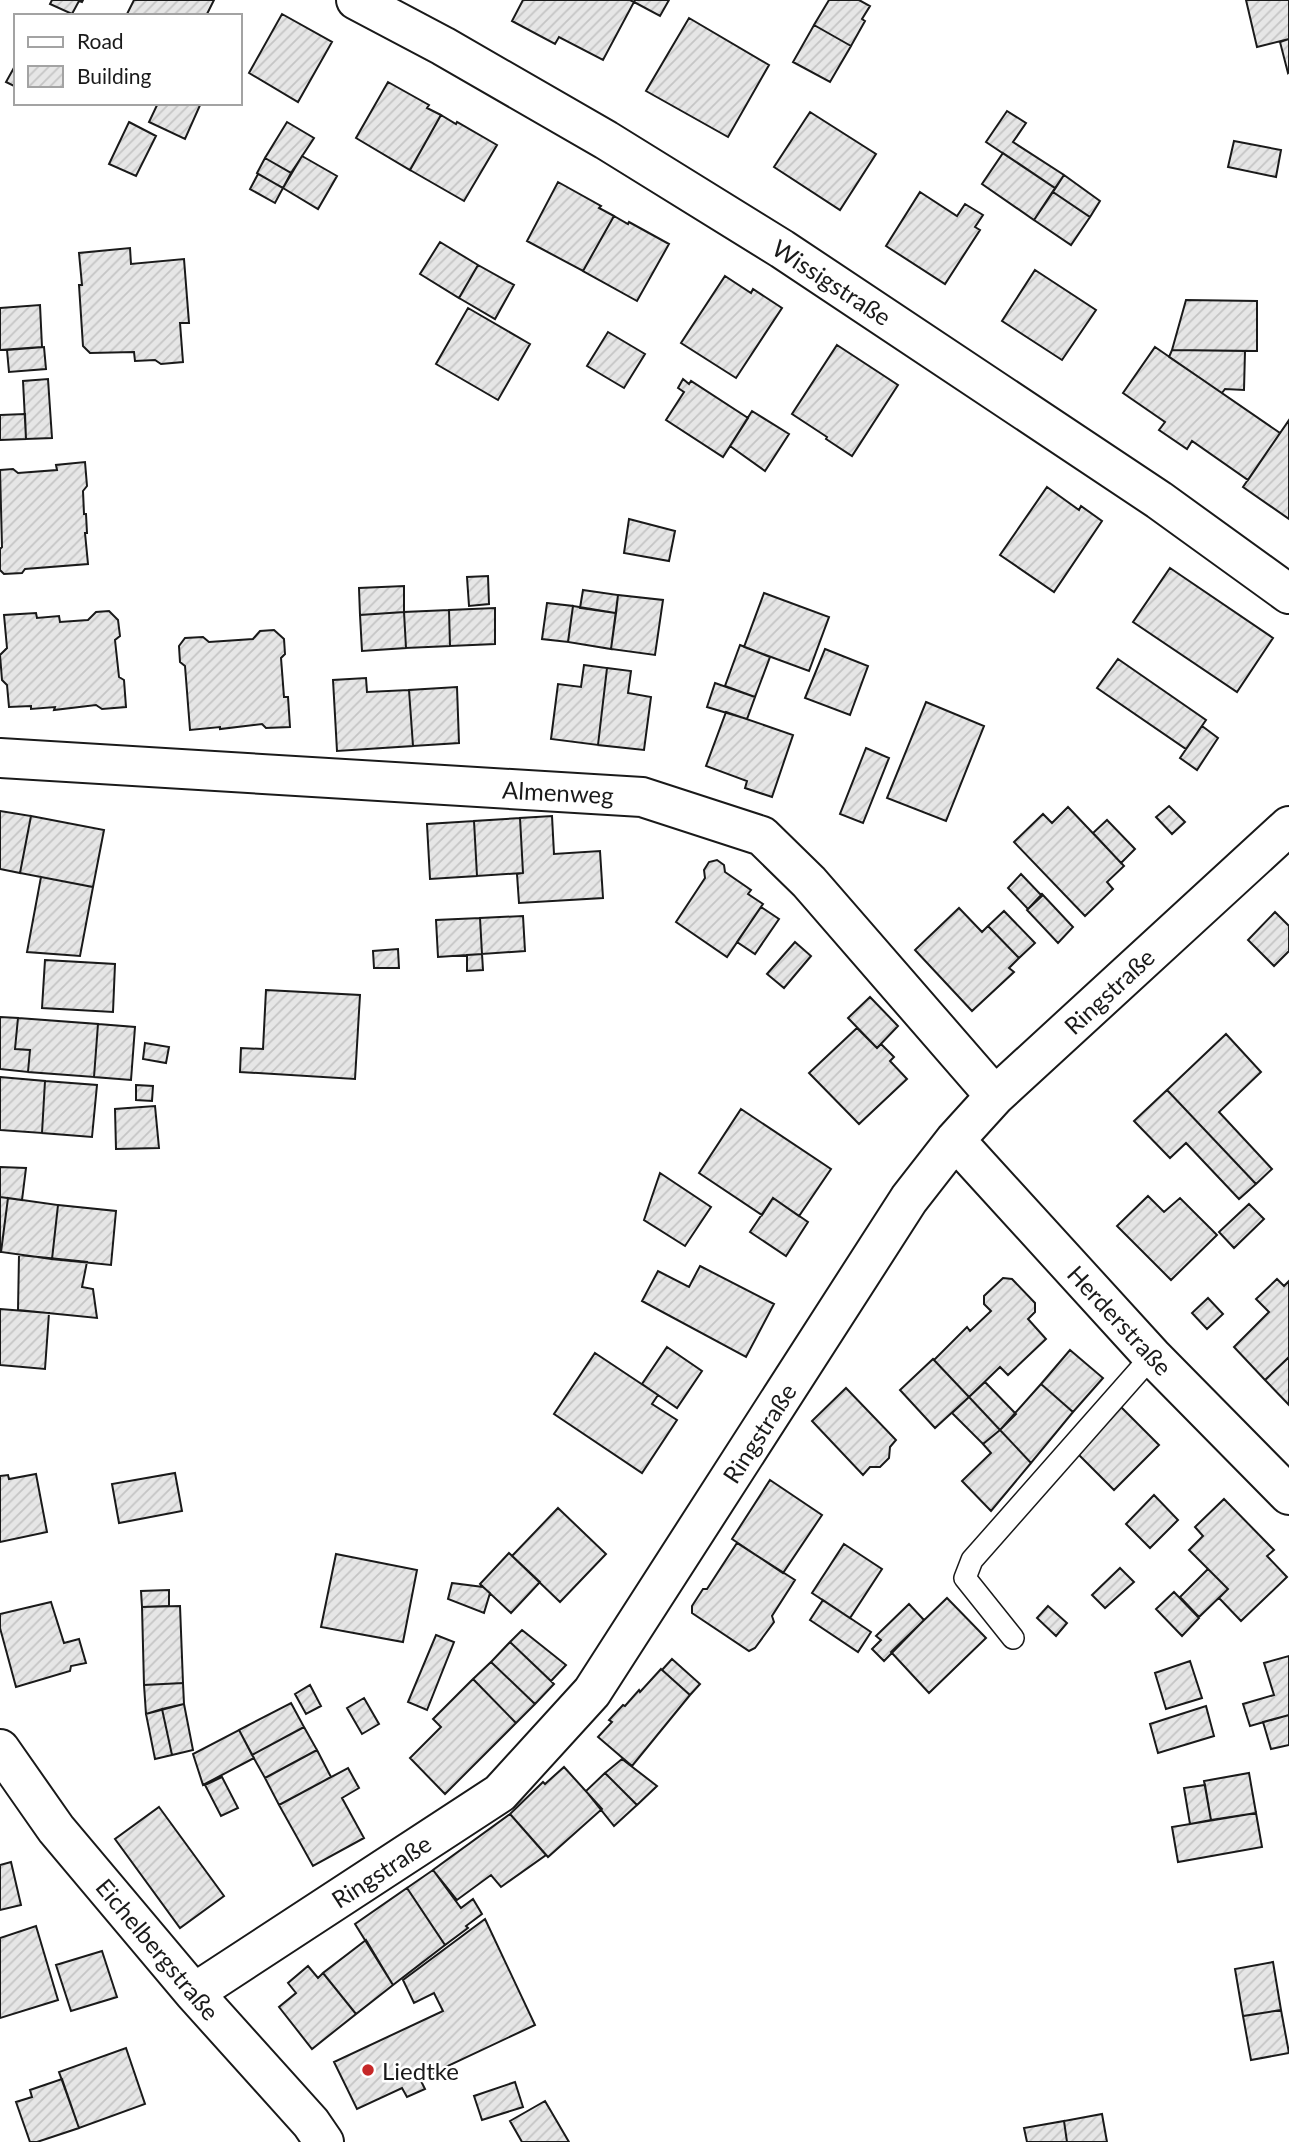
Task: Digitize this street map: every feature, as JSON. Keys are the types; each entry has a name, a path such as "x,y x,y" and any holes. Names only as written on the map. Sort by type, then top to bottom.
{"street":[{"name":"Wissigstraße","path":"356,0 443,46 606,140 782,249 1159,500 1289,594"},
{"name":"Almenweg","path":"0,758 642,797 762,836 809,882 995,1096"},
{"name":"Ringstraße","path":"194,1993 500,1793 592,1692 909,1199 955,1140 995,1096 1289,826"},
{"name":"Herderstraße","path":"955,1140 1152,1356 1289,1495"},
{"name":"Eichelbergstraße","path":"0,1749 56,1829 194,1993 311,2123 324,2142"}],"lane":[{"path":"1013,1638 965,1578 972,1560 1152,1356"}],"building":[{"path":"52,0 83,0 79,1 72,14 50,4"},
{"path":"134,0 214,0 207,14 127,14"},
{"path":"523,0 634,2 603,60 559,37 555,44 512,21"},
{"path":"669,0 660,16 634,2"},
{"path":"829,0 859,0 870,6 851,46 814,25"},
{"path":"1246,0 1289,0 1289,39 1257,47"},
{"path":"282,14 332,42 298,102 249,73"},
{"path":"689,18 769,65 728,137 646,91"},
{"path":"814,25 851,46 830,82 793,62"},
{"path":"1289,39 1289,72 1288,73 1280,42"},
{"path":"14,68 14,86 6,82"},
{"path":"388,82 429,105 427,108 441,115 410,170 356,138"},
{"path":"157,105 200,105 185,139 149,122"},
{"path":"1007,111 1026,123 1013,142 1064,175 1055,188 986,142"},
{"path":"810,112 876,154 840,210 774,167"},
{"path":"441,115 497,145 464,201 410,170"},
{"path":"129,122 156,136 136,176 109,164"},
{"path":"287,122 314,138 291,173 265,158"},
{"path":"1234,141 1281,150 1276,177 1228,167"},
{"path":"1003,153 1055,188 1034,220 982,184"},
{"path":"302,156 337,176 318,209 283,188"},
{"path":"265,158 291,173 283,188 257,173"},
{"path":"258,174 283,188 275,203 250,189"},
{"path":"1064,175 1100,201 1090,217 1053,192"},
{"path":"558,182 614,216 583,271 527,241"},
{"path":"920,192 957,216 965,204 983,215 975,227 980,230 945,284 886,246"},
{"path":"1053,192 1090,217 1071,245 1034,220"},
{"path":"614,216 669,244 637,301 583,271"},
{"path":"440,242 478,265 459,298 420,274"},
{"path":"130,248 131,264 184,259 189,323 180,323 183,362 161,364 155,360 135,361 134,352 90,353 83,346 79,253"},
{"path":"478,265 514,285 495,319 459,298"},
{"path":"1035,270 1096,310 1062,360 1002,321"},
{"path":"725,276 751,293 753,289 782,308 736,378 681,343"},
{"path":"1186,300 1257,301 1257,351 1172,350"},
{"path":"40,305 42,347 0,350 0,308"},
{"path":"468,308 530,344 498,400 436,364"},
{"path":"608,332 645,354 624,388 587,366"},
{"path":"837,345 898,385 852,456 792,414"},
{"path":"44,347 46,369 9,372 7,350"},
{"path":"1155,347 1280,433 1248,480 1192,441 1187,449 1159,430 1165,422 1123,393"},
{"path":"1172,350 1245,351 1244,390 1225,389 1222,393 1169,357"},
{"path":"48,379 52,438 26,439 23,381"},
{"path":"683,379 689,384 691,381 748,418 723,457 666,420 684,392 678,388"},
{"path":"752,411 789,434 765,471 730,446"},
{"path":"25,414 26,439 0,440 0,415"},
{"path":"1289,420 1289,519 1243,487"},
{"path":"85,462 87,486 83,491 88,564 25,569 22,573 4,574 0,570 0,470 13,469 18,473 57,470 56,465"},
{"path":"1047,487 1079,510 1081,506 1102,521 1054,592 1000,555"},
{"path":"629,519 675,531 669,561 624,553"},
{"path":"1170,568 1273,638 1237,692 1133,622"},
{"path":"488,576 489,604 469,606 467,577"},
{"path":"404,586 404,612 360,615 359,588"},
{"path":"583,590 618,595 616,613 580,608"},
{"path":"764,593 829,617 809,671 744,647"},
{"path":"618,595 663,600 655,655 611,649"},
{"path":"547,603 573,606 568,642 542,639"},
{"path":"573,606 616,613 611,649 568,642"},
{"path":"495,608 495,644 450,646 449,610"},
{"path":"449,610 450,646 406,648 404,612"},
{"path":"109,611 118,620 120,636 115,640 119,677 124,680 126,707 102,709 96,705 54,710 55,707 9,707 7,685 2,680 0,655 7,648 4,615 36,613 37,618 59,616 60,622 88,620 96,612"},
{"path":"404,612 406,648 362,651 360,615"},
{"path":"274,630 284,639 285,654 281,658 290,727 266,728 262,724 190,730 185,666 180,662 179,646 185,638 203,637 209,642 253,639 260,631"},
{"path":"740,645 770,657 755,697 725,686"},
{"path":"825,649 868,666 850,715 805,698"},
{"path":"1118,659 1206,720 1186,749 1097,688"},
{"path":"584,665 607,668 598,745 551,739 558,684 581,687"},
{"path":"607,668 631,671 628,693 651,697 644,750 598,745"},
{"path":"366,678 367,692 409,690 413,746 337,751 333,680"},
{"path":"715,683 755,697 747,719 707,707"},
{"path":"457,687 459,743 413,746 409,690"},
{"path":"926,702 984,726 946,821 887,798"},
{"path":"726,712 793,735 772,797 745,788 747,781 706,766"},
{"path":"1202,726 1218,738 1197,770 1180,758"},
{"path":"866,748 889,758 863,823 840,814"},
{"path":"1169,806 1185,822 1172,834 1156,817"},
{"path":"1068,807 1124,866 1107,882 1113,889 1085,916 1014,842 1043,814 1052,823"},
{"path":"0,811 31,816 20,873 0,869"},
{"path":"31,816 104,830 93,887 20,873"},
{"path":"552,816 554,854 600,851 603,898 519,903 517,874 523,873 520,818"},
{"path":"520,818 523,873 477,876 474,821"},
{"path":"1107,820 1135,849 1121,863 1093,833"},
{"path":"474,821 477,876 430,879 427,824"},
{"path":"717,860 724,865 725,872 751,890 748,894 763,904 727,957 676,922 705,878 704,870 709,862"},
{"path":"1021,874 1042,896 1028,909 1008,888"},
{"path":"41,877 93,887 80,956 27,952"},
{"path":"1042,894 1073,927 1058,943 1027,910"},
{"path":"761,907 779,919 755,954 737,942"},
{"path":"959,908 982,932 988,926 1019,958 1009,968 1014,972 972,1011 915,950"},
{"path":"1004,911 1035,943 1019,958 988,926"},
{"path":"1275,912 1289,926 1289,951 1274,966 1248,940"},
{"path":"523,916 525,951 482,954 480,918"},
{"path":"480,918 482,954 438,957 436,920"},
{"path":"795,942 811,956 784,988 767,974"},
{"path":"398,949 399,968 374,968 373,951"},
{"path":"482,954 483,970 467,971 467,955"},
{"path":"45,960 115,964 113,1012 42,1008"},
{"path":"266,990 360,995 355,1079 240,1072 241,1048 263,1049"},
{"path":"870,997 898,1026 877,1048 848,1018"},
{"path":"0,1017 18,1018 15,1049 30,1050 28,1072 0,1069"},
{"path":"18,1018 98,1024 94,1077 28,1072 30,1050 15,1049"},
{"path":"98,1024 135,1027 131,1080 94,1077"},
{"path":"857,1028 877,1048 881,1044 894,1057 890,1061 907,1079 859,1124 809,1073"},
{"path":"1226,1034 1261,1072 1219,1112 1272,1169 1256,1184 1167,1090"},
{"path":"145,1043 169,1047 166,1063 143,1059"},
{"path":"0,1077 45,1081 42,1133 0,1130"},
{"path":"45,1081 97,1085 92,1137 42,1133"},
{"path":"136,1085 153,1086 152,1101 136,1100"},
{"path":"1167,1090 1256,1184 1239,1199 1186,1143 1170,1158 1134,1121"},
{"path":"155,1106 159,1148 116,1149 115,1109"},
{"path":"741,1109 831,1169 799,1216 773,1198 762,1215 699,1173"},
{"path":"0,1167 26,1168 22,1200 0,1197"},
{"path":"660,1173 711,1207 685,1246 644,1220"},
{"path":"1148,1196 1164,1212 1180,1198 1217,1235 1171,1280 1117,1226"},
{"path":"0,1197 8,1198 1,1252 0,1252"},
{"path":"8,1198 58,1205 52,1259 1,1252"},
{"path":"773,1198 808,1222 786,1256 750,1232"},
{"path":"1249,1204 1264,1219 1234,1248 1219,1232"},
{"path":"58,1205 116,1211 111,1265 52,1259"},
{"path":"19,1255 87,1262 82,1287 93,1289 97,1318 18,1310"},
{"path":"700,1266 774,1304 746,1357 642,1301 658,1271 689,1287"},
{"path":"1003,1278 1012,1279 1035,1303 1035,1312 1028,1319 1046,1339 1008,1375 1000,1367 969,1397 934,1360 967,1327 970,1331 991,1311 984,1304 984,1296"},
{"path":"1277,1279 1284,1286 1289,1281 1289,1357 1265,1380 1234,1347 1269,1312 1256,1299"},
{"path":"1208,1298 1223,1314 1207,1329 1192,1313"},
{"path":"0,1309 49,1313 45,1369 0,1365"},
{"path":"667,1347 702,1371 677,1408 642,1384"},
{"path":"1070,1350 1103,1378 1073,1412 1041,1384"},
{"path":"595,1353 658,1395 652,1404 677,1420 642,1473 554,1414"},
{"path":"1289,1357 1289,1405 1265,1380"},
{"path":"933,1359 969,1397 935,1428 900,1390"},
{"path":"985,1382 1016,1414 1000,1430 969,1397"},
{"path":"1041,1384 1073,1412 1031,1463 1000,1430"},
{"path":"846,1388 896,1440 890,1447 889,1458 880,1467 870,1467 863,1475 812,1421"},
{"path":"969,1397 1000,1430 983,1444 952,1413"},
{"path":"1120,1406 1159,1445 1114,1490 1074,1450"},
{"path":"1000,1430 1031,1463 991,1511 962,1481 991,1453 983,1444"},
{"path":"175,1473 182,1511 119,1523 112,1484"},
{"path":"36,1474 47,1532 0,1542 0,1476 8,1475 9,1479"},
{"path":"770,1480 822,1515 783,1573 732,1539"},
{"path":"1154,1495 1178,1520 1150,1548 1126,1524"},
{"path":"1224,1499 1274,1550 1267,1556 1287,1577 1241,1621 1219,1598 1228,1589 1189,1550 1203,1536 1195,1527"},
{"path":"558,1508 606,1554 560,1602 512,1556"},
{"path":"737,1543 795,1580 772,1616 774,1622 755,1648 749,1651 692,1613 692,1606 703,1589 707,1589"},
{"path":"844,1544 882,1569 850,1618 812,1593"},
{"path":"509,1553 540,1582 511,1613 480,1584"},
{"path":"336,1554 417,1570 403,1642 321,1627"},
{"path":"1120,1568 1134,1582 1105,1608 1092,1595"},
{"path":"1208,1569 1228,1589 1199,1617 1180,1597"},
{"path":"452,1583 483,1587 490,1593 484,1613 448,1599"},
{"path":"169,1590 169,1606 142,1607 141,1591"},
{"path":"1174,1592 1199,1618 1182,1636 1156,1609"},
{"path":"947,1598 986,1638 929,1693 891,1652"},
{"path":"823,1600 871,1632 858,1652 810,1620"},
{"path":"51,1602 64,1643 79,1639 86,1663 71,1666 70,1671 16,1687 0,1628 0,1614"},
{"path":"909,1604 924,1620 884,1661 872,1649 881,1640 876,1636"},
{"path":"180,1606 183,1683 144,1685 142,1607"},
{"path":"1048,1606 1067,1623 1056,1636 1037,1618"},
{"path":"522,1630 566,1665 551,1681 510,1642"},
{"path":"436,1635 454,1642 427,1710 408,1702"},
{"path":"510,1642 554,1684 535,1704 491,1662"},
{"path":"1289,1656 1289,1715 1250,1726 1243,1704 1274,1695 1264,1663"},
{"path":"672,1659 700,1684 690,1695 662,1670"},
{"path":"1190,1661 1202,1698 1166,1709 1155,1673"},
{"path":"491,1662 535,1704 516,1723 473,1679"},
{"path":"661,1669 690,1695 632,1766 598,1737 612,1722 609,1720"},
{"path":"473,1679 516,1723 445,1794 410,1758 441,1727 433,1719"},
{"path":"183,1683 184,1704 146,1714 144,1685"},
{"path":"310,1685 321,1706 306,1714 295,1694"},
{"path":"364,1698 379,1724 362,1734 347,1708"},
{"path":"291,1703 304,1727 252,1755 239,1730"},
{"path":"184,1704 193,1750 172,1755 162,1709"},
{"path":"1206,1706 1214,1736 1158,1753 1150,1724"},
{"path":"162,1709 172,1755 155,1759 146,1714"},
{"path":"1289,1715 1289,1745 1271,1749 1263,1722"},
{"path":"304,1727 317,1750 265,1778 252,1755"},
{"path":"239,1730 254,1758 203,1785 193,1754"},
{"path":"317,1750 331,1777 279,1805 265,1778"},
{"path":"622,1759 657,1786 637,1805 605,1773"},
{"path":"564,1767 602,1809 548,1857 510,1814 543,1782 545,1784"},
{"path":"348,1768 359,1788 342,1798 364,1838 313,1866 279,1805"},
{"path":"605,1773 637,1805 614,1826 586,1791"},
{"path":"1249,1773 1256,1813 1211,1820 1204,1781"},
{"path":"222,1777 238,1808 221,1816 205,1785"},
{"path":"1205,1785 1211,1820 1190,1824 1184,1788"},
{"path":"159,1807 224,1896 180,1928 115,1839"},
{"path":"1256,1813 1262,1847 1178,1862 1172,1827"},
{"path":"510,1814 546,1855 501,1887 491,1875 457,1900 433,1870"},
{"path":"11,1862 21,1905 0,1910 0,1865"},
{"path":"433,1870 461,1908 473,1899 482,1914 445,1945 407,1888"},
{"path":"407,1888 445,1945 393,1985 355,1924"},
{"path":"485,1919 535,2025 420,2079 425,2089 407,2097 402,2088 357,2109 334,2062 443,2011 434,1993 414,2003 403,1980"},
{"path":"36,1926 58,2000 0,2018 0,1938"},
{"path":"366,1940 393,1985 356,2014 323,1973"},
{"path":"102,1951 117,1997 71,2011 56,1965"},
{"path":"1273,1962 1281,2010 1243,2016 1235,1969"},
{"path":"308,1966 318,1978 323,1973 356,2014 312,2049 279,2007 296,1993 288,1983"},
{"path":"1281,2010 1289,2053 1251,2060 1243,2016"},
{"path":"126,2048 145,2104 79,2128 59,2072"},
{"path":"62,2079 79,2128 30,2142 16,2102 32,2097 30,2090"},
{"path":"515,2082 523,2107 482,2120 474,2096"},
{"path":"545,2101 569,2142 522,2142 510,2121"},
{"path":"1102,2114 1107,2142 1067,2142 1064,2121"},
{"path":"1064,2121 1067,2142 1027,2142 1024,2128"}],"place":[{"name":"Liedtke","path":"368,2070"}]}
